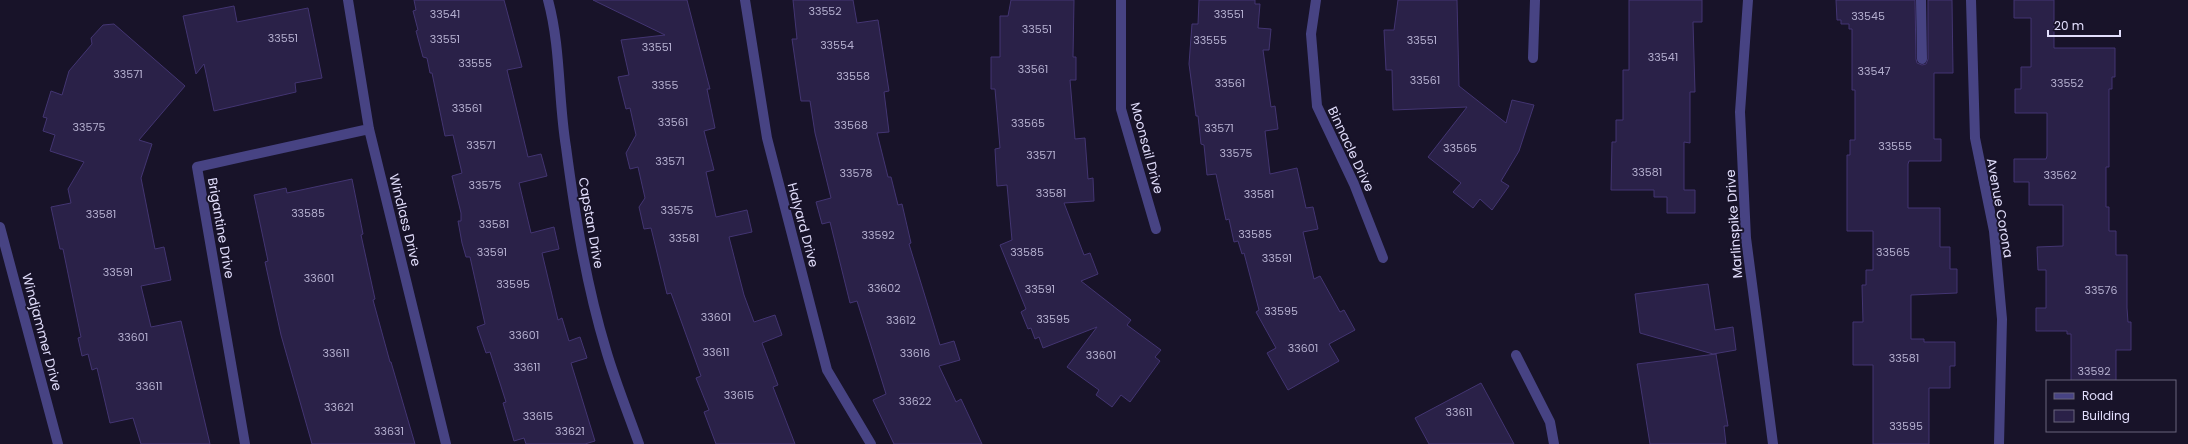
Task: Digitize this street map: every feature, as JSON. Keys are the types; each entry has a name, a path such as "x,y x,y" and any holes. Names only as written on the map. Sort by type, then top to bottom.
{"street":[{"name":"Windlass Drive","path":"348,0 369,129 446,444"},
{"name":"Capstan Drive","path":"548,0 553,18 559,70 562,120 574,208 588,276 606,349 639,444"},
{"name":"Halyard Drive","path":"745,0 767,138 827,370 871,444"},
{"name":"Moonsail Drive","path":"1121,0 1121,109 1156,230"},
{"name":"Binnacle Drive","path":"1316,0 1311,34 1317,106 1354,184 1383,258"},
{"path":"1533,58 1535,0"},
{"name":"Marlinspike Drive","path":"1748,0 1740,112 1746,238 1773,444"},
{"path":"1921,0 1922,59"},
{"name":"Avenue Corona","path":"1971,0 1975,138 1994,231 2002,319 1999,444"},
{"name":"Brigantine Drive","path":"245,444 197,167 369,129"},
{"name":"Windjammer Drive","path":"0,227 58,444"},
{"path":"1516,355 1550,422 1554,444"}],"building":[{"path":"414,0 504,0 522,67 507,70 528,157 541,154 547,176 519,183 531,233 554,227 559,249 542,253 558,320 562,318 569,341 580,337 587,358 571,363 595,441 585,444 526,444 524,438 514,441 503,403 506,402 490,352 486,353 477,327 485,324 470,257 466,257 462,243 458,221 461,221 461,213 452,176 462,173 453,135 445,136 432,73 430,73 427,58 423,57 416,31 418,30 413,11 416,10"},
{"path":"593,0 687,0 710,89 707,89 715,128 704,131 714,170 706,172 716,217 747,210 752,232 729,237 744,295 754,322 775,315 782,335 762,343 778,385 773,387 795,444 716,444 704,412 709,410 696,378 701,376 671,293 667,294 651,228 644,229 639,207 645,198 638,167 630,169 626,153 636,135 630,108 626,109 618,77 629,75 621,40 665,35"},
{"path":"793,0 853,0 857,23 878,20 889,91 884,92 889,132 877,133 888,177 891,177 898,205 902,204 911,243 909,244 940,345 954,341 960,360 939,366 956,402 961,399 982,444 894,444 873,400 886,394 857,301 850,303 830,222 822,224 816,202 831,198 815,133 810,101 801,101 792,39 797,39"},
{"path":"1011,0 1074,0 1073,57 1076,57 1076,80 1070,80 1075,139 1085,138 1088,179 1093,178 1094,201 1064,203 1084,255 1090,253 1098,274 1081,281 1131,320 1127,325 1161,350 1155,357 1160,361 1130,402 1121,395 1112,407 1096,395 1099,390 1067,367 1097,327 1043,348 1039,337 1035,339 1031,328 1028,329 1021,312 1026,309 1000,245 1012,240 1007,185 997,186 995,149 1000,148 995,89 991,89 991,57 1000,57 1000,16 1008,16"},
{"path":"1199,0 1255,0 1255,4 1260,4 1258,28 1271,29 1269,50 1263,50 1271,107 1275,106 1278,129 1265,131 1270,174 1297,168 1306,208 1313,207 1318,229 1303,232 1314,279 1320,276 1340,312 1344,310 1355,330 1329,344 1339,361 1288,390 1267,353 1276,348 1256,312 1259,310 1244,253 1242,254 1238,241 1234,242 1229,219 1226,220 1216,174 1207,175 1204,145 1201,144 1189,64 1192,24 1198,24"},
{"path":"1398,0 1457,0 1459,86 1506,123 1512,100 1534,105 1519,151 1501,181 1509,186 1492,210 1480,199 1473,208 1453,192 1461,183 1428,157 1467,107 1393,110 1392,70 1386,70 1384,30 1394,30"},
{"path":"1629,0 1702,0 1702,22 1693,22 1695,92 1690,92 1690,143 1684,142 1684,190 1695,190 1695,213 1667,213 1667,197 1654,197 1654,190 1611,190 1612,142 1616,142 1616,120 1623,120 1623,70 1629,70"},
{"path":"1836,0 1915,0 1916,59 1917,63 1922,65 1926,64 1928,59 1928,0 1952,0 1953,73 1934,73 1934,139 1941,139 1941,161 1909,161 1908,164 1908,208 1940,208 1940,247 1950,247 1950,269 1957,269 1957,293 1911,295 1911,339 1924,339 1924,342 1955,342 1955,366 1950,366 1950,388 1929,388 1929,444 1873,444 1873,365 1853,365 1853,322 1863,322 1862,285 1866,285 1866,270 1873,270 1873,231 1847,231 1847,155 1850,155 1850,140 1855,140 1855,90 1852,90 1852,29 1849,29 1849,24 1841,24 1841,20 1837,20"},
{"path":"2014,0 2054,0 2054,48 2115,48 2115,77 2112,77 2112,89 2109,89 2109,167 2106,167 2106,207 2109,207 2109,231 2116,231 2116,255 2127,255 2127,308 2128,322 2131,322 2131,350 2116,350 2116,380 2071,380 2071,334 2067,334 2067,331 2036,331 2036,308 2046,308 2046,270 2038,270 2037,247 2063,246 2063,205 2029,205 2029,182 2014,182 2014,159 2046,159 2047,113 2015,113 2015,89 2021,89 2021,67 2031,67 2031,18 2014,18"},
{"path":"234,6 237,22 308,8 322,78 295,83 296,92 214,111 204,64 196,74 183,16"},
{"path":"114,24 185,86 139,140 152,144 141,178 155,249 164,247 171,280 141,286 151,327 181,321 210,444 141,444 133,418 110,423 97,368 92,370 88,354 82,356 78,338 81,337 63,249 60,249 51,207 71,203 68,189 84,162 50,151 55,135 43,131 47,118 43,117 51,91 62,95 69,71 92,44 91,38 103,25"},
{"path":"352,179 363,234 361,235 375,299 373,300 415,444 312,444 281,335 265,262 268,261 254,195 286,188 287,193"},
{"path":"1708,284 1715,330 1733,327 1736,350 1713,354 1640,333 1635,294"},
{"path":"1716,354 1728,426 1724,426 1726,444 1650,444 1637,364"},
{"path":"1481,383 1514,444 1429,444 1415,418"}]}
